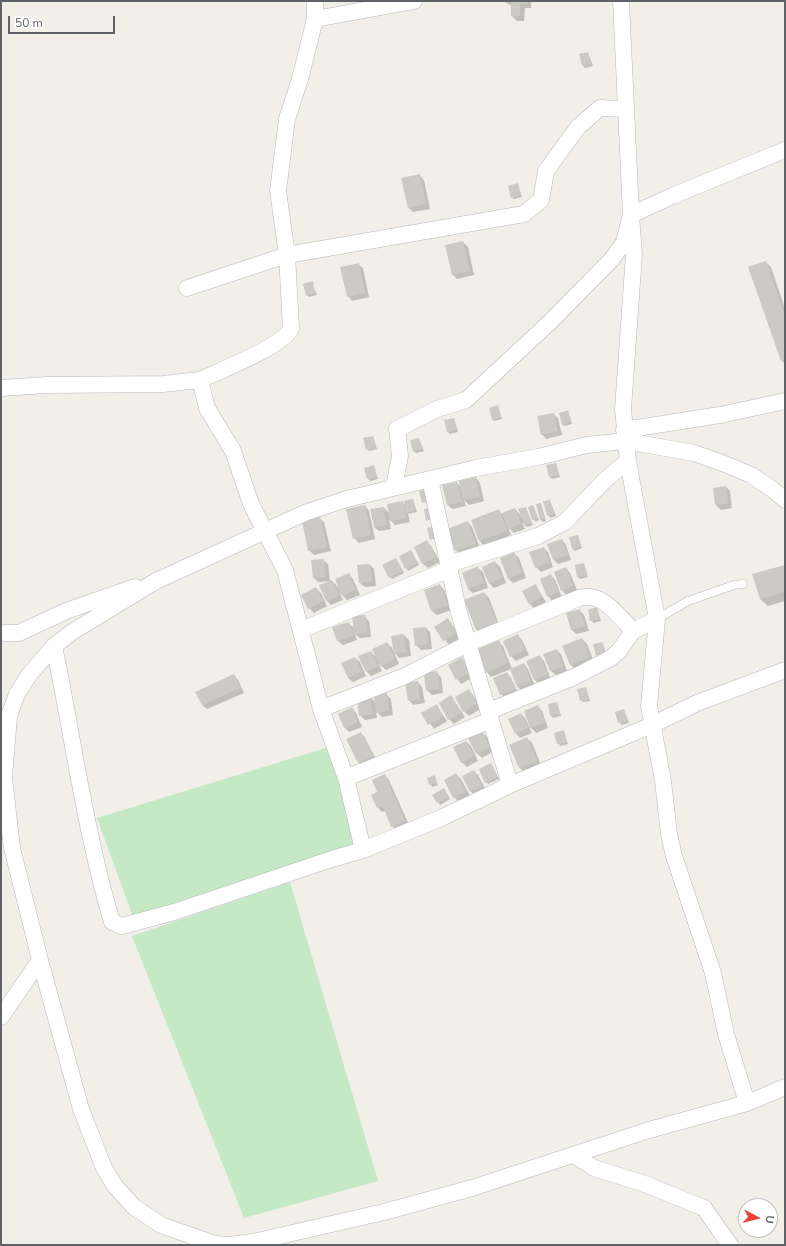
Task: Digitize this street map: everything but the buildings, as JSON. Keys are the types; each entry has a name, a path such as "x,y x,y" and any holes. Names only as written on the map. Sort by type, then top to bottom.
{"street":[{"path":"1,388 48,385 163,384 200,380 265,349 290,332 292,319 287,255 278,191 287,120 300,79 315,19 315,1"},
{"path":"315,19 414,1"},
{"path":"620,1 634,254 629,346 623,408 628,461 657,619 650,698 652,725 663,781 669,834 674,856 713,974 726,1034 747,1103"},
{"path":"187,288 287,255 524,214 541,200 546,171 578,127 600,108 625,109"},
{"path":"631,215 785,150"},
{"path":"394,487 400,456 397,429 437,409 466,400 498,372 612,259 624,242 631,215"},
{"path":"200,380 207,408 233,450 251,504 285,570 321,709 346,778 362,850"},
{"path":"785,401 625,435 587,445 346,498 307,512 156,581 72,632 54,646 30,675 17,694 8,716 5,796 12,848 40,960 81,1109 104,1168 115,1186 134,1207 161,1225 179,1232 215,1244 229,1245 253,1242 384,1212 450,1194 649,1130 747,1103 785,1087"},
{"path":"625,435 694,453 725,464 751,475 785,500"},
{"path":"301,630 449,566 538,536 565,522 605,480 628,461"},
{"path":"430,479 458,609 510,785"},
{"path":"1,633 19,633 66,611 127,589 156,581"},
{"path":"321,709 405,676 469,643 540,612 588,595 602,601 610,607 633,631"},
{"path":"346,778 490,716 574,677 611,658 619,651 633,631 657,619"},
{"path":"54,646 81,792 106,900 112,922 116,925 122,926 174,912 362,850 441,818 510,785 652,725 697,703 785,670"},
{"path":"1,696 11,709"},
{"path":"1,1017 40,960"},
{"path":"574,1155 594,1168 645,1184 704,1208 730,1245"}],"lane":[{"path":"657,619 688,600 712,594 734,585 743,584"}],"green space":[{"path":"329,747 356,844 133,917 97,818"},
{"path":"290,882 378,1181 244,1218 132,936"}]}
